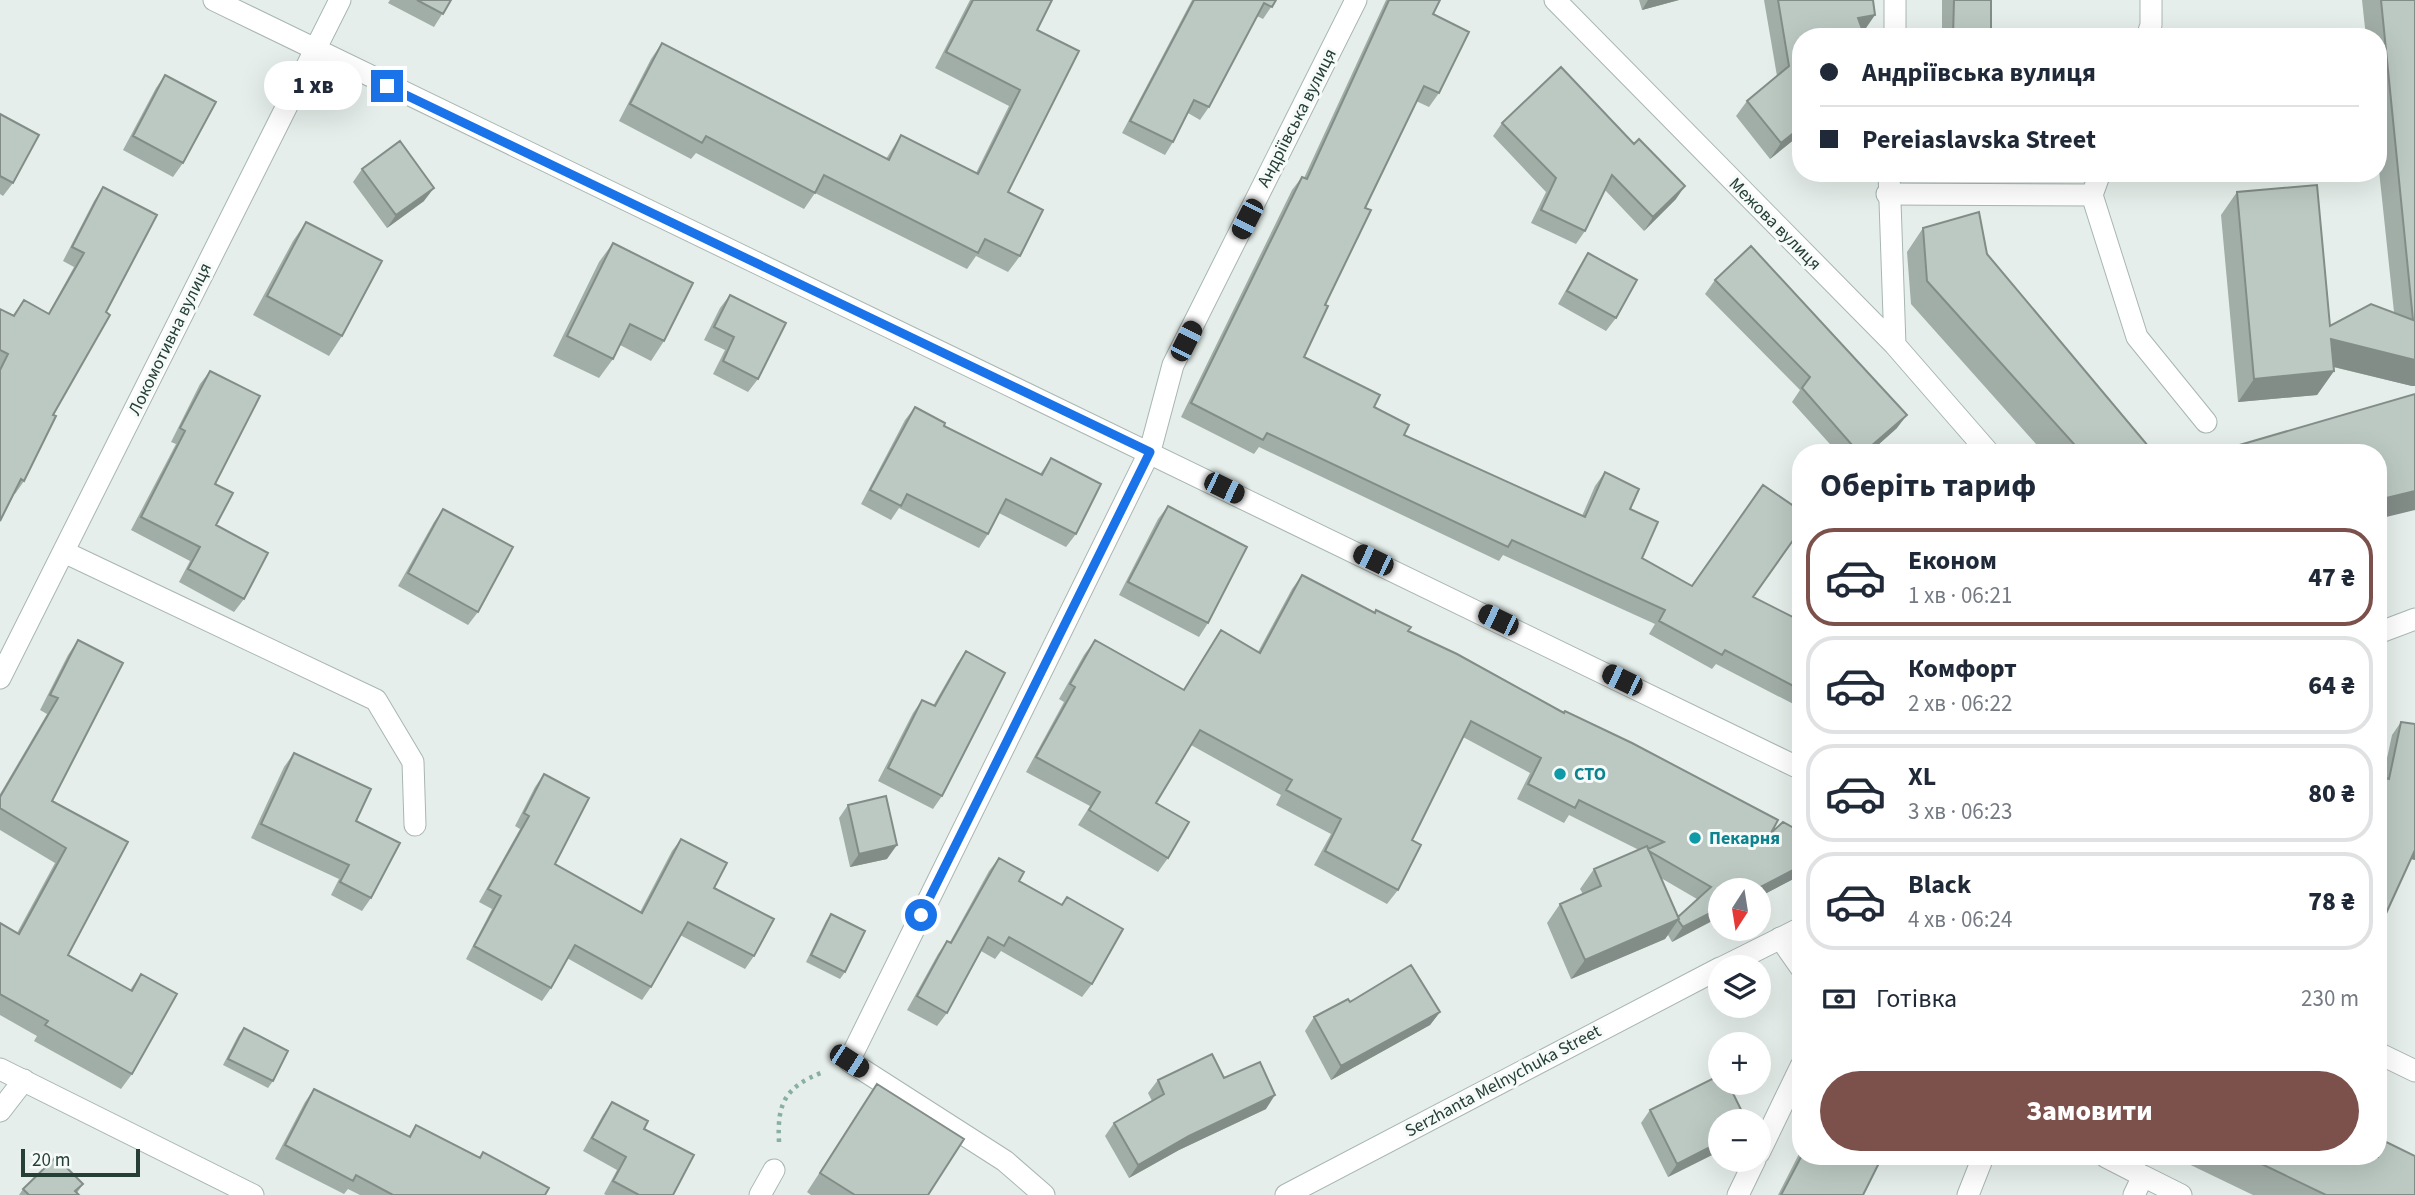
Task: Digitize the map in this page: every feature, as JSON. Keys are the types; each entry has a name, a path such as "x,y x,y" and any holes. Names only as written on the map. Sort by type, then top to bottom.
{"street":[{"path":"214,0 1792,765"},
{"name":"Локомотивна вулиця","path":"0,678 340,0"},
{"name":"Андріївська вулиця","path":"849,1061 1150,452 1174,365 1356,0"},
{"name":"Межова вулиця","path":"1555,0 1895,345 1981,444"},
{"path":"1895,0 1895,28"},
{"path":"2150,28 2151,0"},
{"path":"2097,182 2092,195 2137,337 2206,422"},
{"path":"1895,345 1888,184 2092,195"},
{"path":"64,552 376,700 413,762 415,825"},
{"path":"2387,632 2415,619"},
{"name":"Serzhanta Melnychuka Street","path":"1747,955 1792,932"},
{"path":"1780,938 1792,955"},
{"name":"Serzhanta Melnychuka Street","path":"1286,1195 1708,975"},
{"path":"2387,1057 2415,1071"},
{"path":"849,1061 1005,1161 1044,1195"},
{"path":"0,1069 253,1195"},
{"path":"0,1111 24,1080"},
{"path":"1771,1128 1792,1085"},
{"path":"1968,1195 1980,1165"},
{"path":"2115,1165 2139,1186 2181,1195"},
{"path":"760,1195 774,1170"},
{"path":"1738,1195 1749,1172"}],"path":[{"path":"774,1170 779,1152 778,1117 782,1103 796,1085 849,1061"}],"building":[{"path":"417,0 451,0 443,14"},
{"path":"973,0 1052,0 1037,30 1079,51 1008,192 1043,210 1020,256 985,239 978,253 824,175 815,193 706,136 702,143 630,104 662,43 889,160 901,135 978,174 1020,90 946,52"},
{"path":"1194,0 1276,0 1272,7 1264,3 1209,107 1194,100 1173,142 1130,121"},
{"path":"1389,0 1440,0 1433,14 1469,32 1439,93 1424,86 1365,208 1371,210 1325,305 1328,306 1304,357 1380,395 1374,407 1409,425 1404,435 1585,517 1605,472 1639,489 1630,509 1658,522 1642,558 1692,586 1763,485 1792,505 1792,542 1753,597 1792,616 1792,685 1725,650 1722,655 1659,621 1665,610 1512,540 1508,547 1267,433 1263,440 1191,403 1302,177 1307,179"},
{"path":"1778,0 1873,0 1875,15 1858,18 1862,28 1792,28 1792,134 1781,143 1747,101 1789,66"},
{"path":"1954,0 1991,0 1991,28 1953,28"},
{"path":"2381,0 2415,0 2415,360 2331,339 2334,371 2254,379 2237,192 2317,185 2330,326 2371,304 2413,320 2387,60 2387,28 2384,28"},
{"path":"1561,67 1634,144 1639,139 1685,186 1653,217 1612,175 1585,231 1541,210 1556,178 1502,123"},
{"path":"165,75 216,102 183,163 133,136"},
{"path":"0,114 39,135 13,183 0,176"},
{"path":"400,141 434,188 396,215 362,169"},
{"path":"103,187 157,215 106,312 110,315 53,415 56,416 24,481 21,479 0,521 0,370 8,354 0,350 0,309 14,316 24,300 49,314 84,253 72,247"},
{"path":"1979,212 1987,254 2146,444 2074,444 1927,281 1923,228"},
{"path":"306,222 382,261 342,336 267,296"},
{"path":"613,243 693,283 664,341 630,324 613,359 567,336"},
{"path":"1751,246 1907,415 1873,444 1851,444 1802,388 1810,377 1715,280"},
{"path":"1588,253 1637,280 1616,318 1567,291"},
{"path":"730,295 786,323 758,379 723,361 734,337 714,327"},
{"path":"210,371 260,396 215,484 233,493 216,525 268,553 244,599 188,569 200,547 141,517 185,431 180,428"},
{"path":"2415,394 2415,491 2387,498 2387,444 2243,444"},
{"path":"915,407 945,423 944,426 1042,475 1051,458 1101,484 1076,534 1006,499 988,534 907,494 901,506 870,490"},
{"path":"1168,506 1247,547 1208,623 1128,582"},
{"path":"443,509 513,547 478,612 408,573"},
{"path":"1302,575 1375,613 1376,610 1411,627 1408,631 1457,654 1564,713 1565,711 1632,743 1778,820 1771,833 1783,822 1792,827 1792,871 1771,882 1771,878 1708,878 1708,885 1649,851 1648,849 1664,842 1579,800 1575,808 1528,784 1541,758 1471,721 1412,840 1421,845 1398,890 1325,851 1341,819 1286,790 1292,780 1200,730 1156,803 1189,822 1168,858 1089,810 1100,792 1036,757 1075,687 1070,684 1095,640 1184,690 1221,630 1260,653"},
{"path":"78,640 123,663 52,801 128,842 68,955 132,991 141,974 177,994 132,1074 45,1025 48,1021 0,994 0,923 19,934 66,848 0,808 0,797 58,698 50,695"},
{"path":"966,651 1005,673 942,796 888,768 922,700 935,706"},
{"path":"2401,722 2415,724 2415,850 2387,911 2387,778"},
{"path":"294,753 371,789 356,821 400,843 371,898 340,882 349,865 261,824"},
{"path":"544,774 589,798 555,864 642,913 681,839 727,863 714,888 774,919 754,956 688,922 651,987 575,945 551,988 474,946 501,896 488,889 529,816 524,813"},
{"path":"886,796 897,845 859,854 848,805"},
{"path":"1647,846 1679,919 1585,960 1560,904 1601,886 1594,869"},
{"path":"999,858 1024,872 1019,881 1062,905 1067,897 1123,929 1092,984 1009,937 1004,946 988,937 947,1013 917,996 947,941 951,943"},
{"path":"1708,890 1708,914 1683,927 1678,917"},
{"path":"831,914 865,931 845,972 811,955"},
{"path":"1411,965 1440,1012 1341,1066 1314,1017 1348,999 1350,1002"},
{"path":"244,1028 288,1051 273,1081 228,1059"},
{"path":"1212,1054 1224,1078 1260,1062 1275,1095 1189,1136 1138,1165 1114,1123 1164,1094 1158,1080"},
{"path":"1708,1081 1708,1095 1734,1095 1741,1109 1708,1109 1708,1148 1677,1164 1650,1110"},
{"path":"877,1084 964,1139 928,1195 855,1195 820,1173"},
{"path":"314,1089 410,1137 416,1125 480,1158 483,1152 549,1188 545,1195 393,1195 356,1175 353,1181 285,1145"},
{"path":"612,1102 648,1121 644,1129 694,1155 673,1195 639,1195 613,1181 626,1157 592,1138"},
{"path":"2387,1142 2415,1156 2415,1195 2326,1195 2264,1165 2387,1165"},
{"path":"56,1157 83,1184 75,1191 79,1195 29,1195 23,1189"},
{"path":"1797,1165 1878,1165 1863,1195 1781,1195"}],"place":[{"name":"СТО","path":"1560,774"},
{"name":"Пекарня","path":"1695,838"}],"route":[{"path":"387,86 1150,452 921,915"}]}
